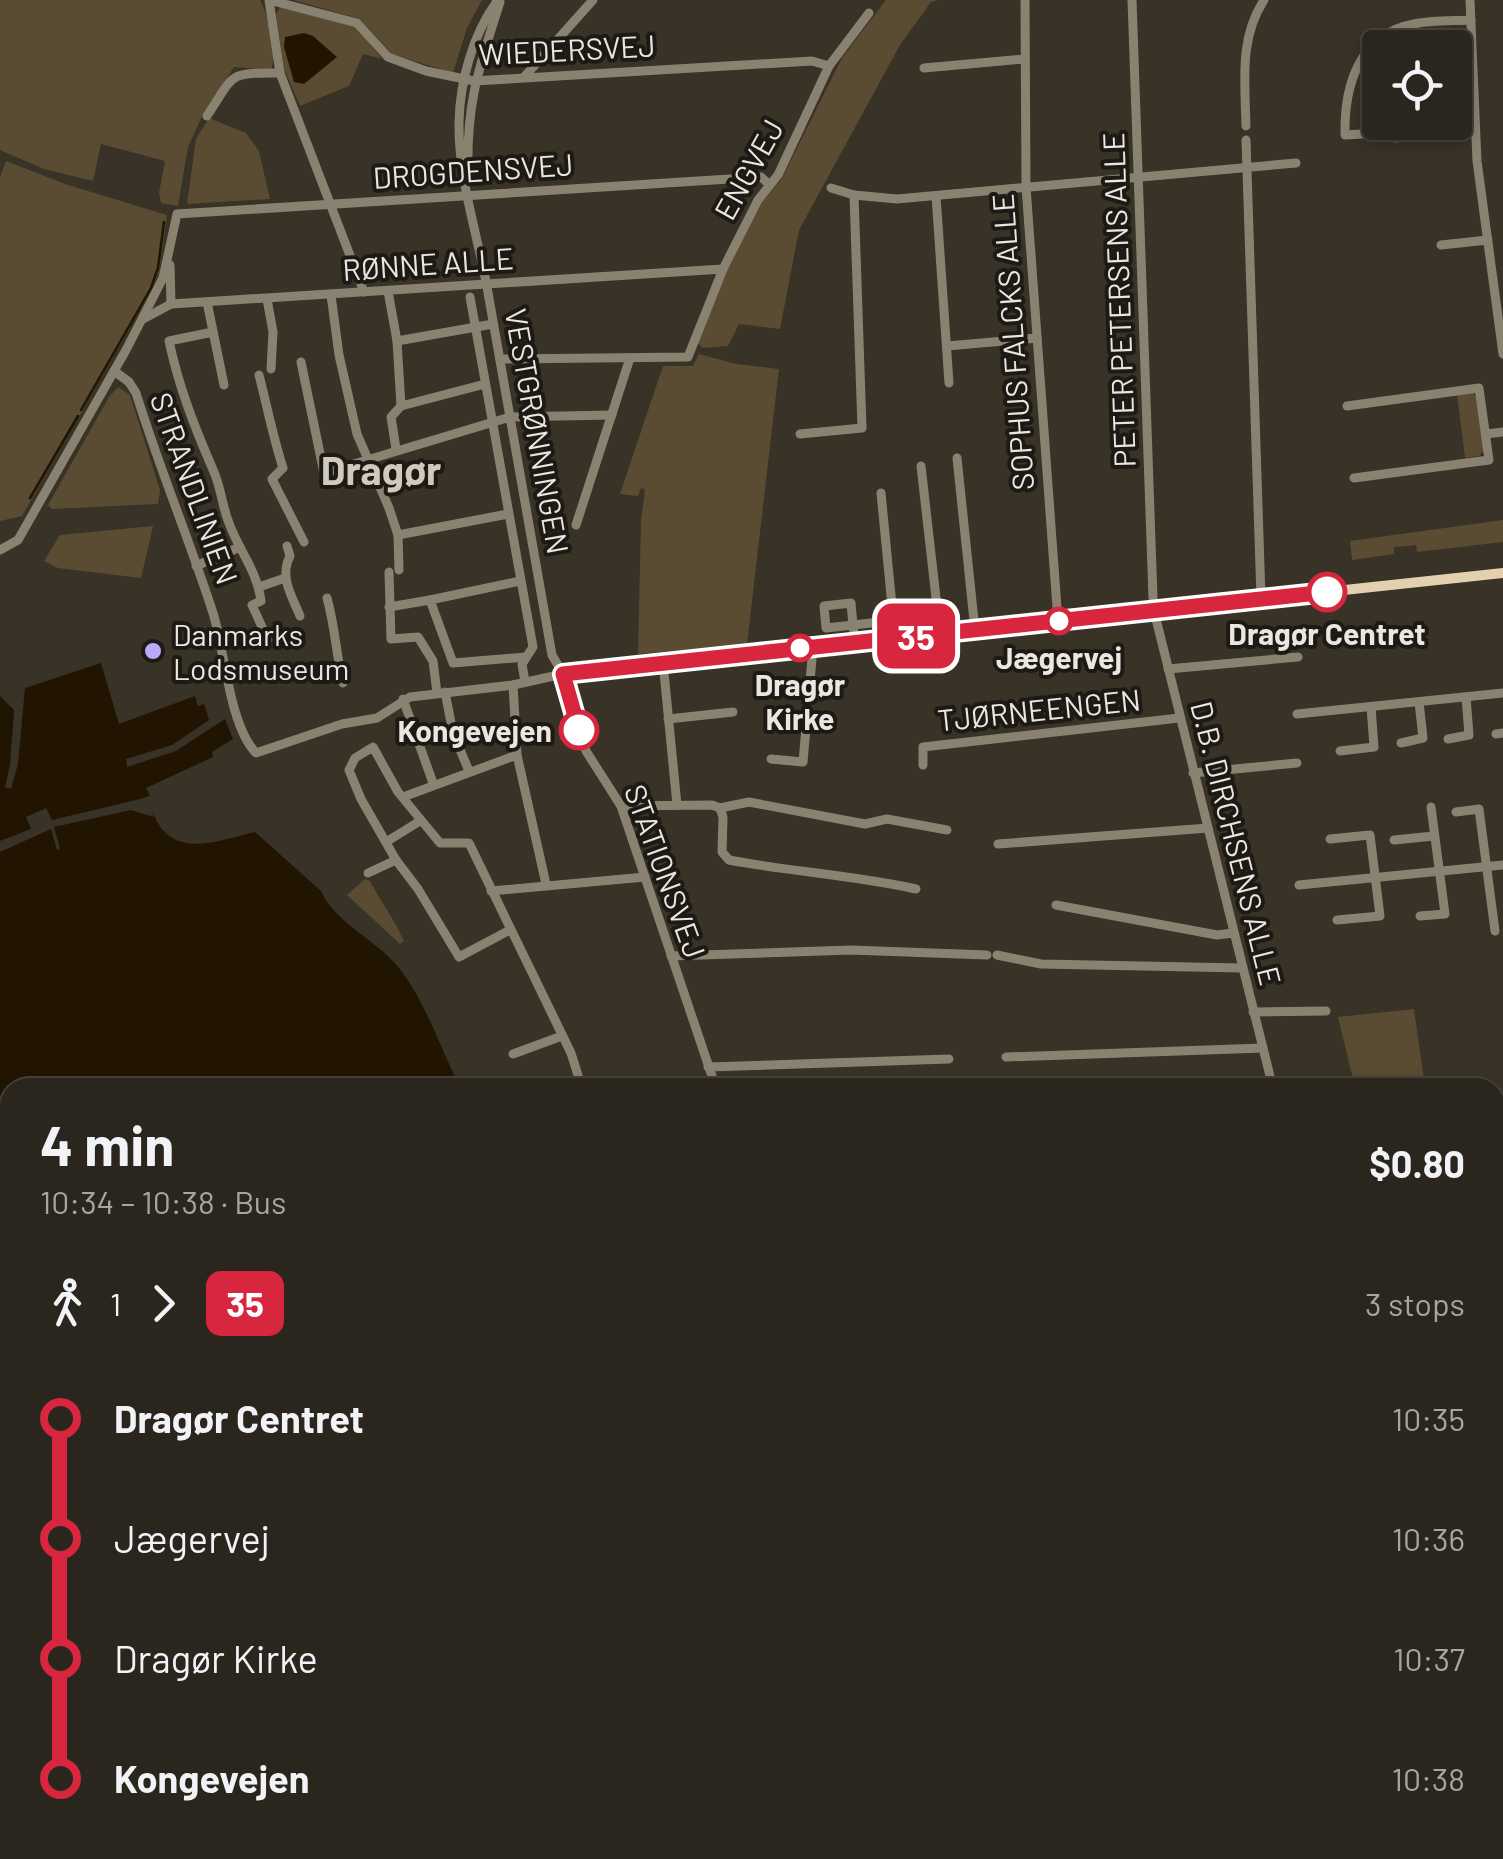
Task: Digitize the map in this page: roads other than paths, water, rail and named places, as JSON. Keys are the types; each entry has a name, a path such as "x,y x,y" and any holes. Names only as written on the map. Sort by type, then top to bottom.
{"main road":[{"path":"563,674 1503,573"}],"street":[{"name":"WIEDERSVEJ","path":"269,0 358,23 388,58 469,80 812,60 829,66"},
{"path":"269,0 280,73 364,292"},
{"name":"VESTGRØNNINGEN","path":"500,0 469,80 469,195 552,655 563,674"},
{"path":"524,77 593,0"},
{"name":"SOPHUS FALCKS ALLE","path":"1024,0 1026,187 1058,621"},
{"name":"PETER PETERSENS ALLE","path":"1132,0 1153,598"},
{"path":"1246,126 1244,60 1249,29 1264,0"},
{"path":"1470,0 1475,128 1500,303 1503,354"},
{"name":"ENGVEJ","path":"630,358 688,358 724,269 758,200 778,176 829,66 869,14"},
{"path":"1470,20 1409,24 1373,44 1358,62 1349,84 1345,135 1378,133 1395,138 1475,128"},
{"path":"924,68 1024,59"},
{"path":"206,116 239,73 280,73"},
{"path":"1246,140 1261,598"},
{"path":"830,188 854,195 897,199 1296,163"},
{"name":"DROGDENSVEJ","path":"177,214 761,178 770,184"},
{"path":"800,434 862,428 854,195"},
{"path":"936,196 949,384"},
{"name":"STRANDLINIEN","path":"177,214 163,278 114,371 136,392 215,620 248,745 256,753 324,730 377,718 403,700"},
{"path":"1441,244 1488,240"},
{"name":"STRANDLINIEN","path":"170,253 171,304"},
{"name":"RØNNE ALLE","path":"140,320 171,304 724,269"},
{"path":"388,290 397,340 401,406"},
{"path":"331,295 357,434 398,536 389,607 391,639 418,636 433,661 453,733 469,770"},
{"name":"VESTGRØNNINGEN","path":"470,297 533,647 522,664 519,684 517,756 546,884"},
{"path":"267,299 273,332 271,368"},
{"path":"207,302 224,385"},
{"path":"397,340 493,324"},
{"path":"213,332 169,341 182,396 214,472 222,504 260,588 262,600 252,605 268,640"},
{"path":"947,346 1037,338"},
{"path":"500,359 630,358 576,525"},
{"path":"301,362 324,473 510,417 612,415"},
{"path":"0,550 18,540 114,371"},
{"path":"259,374 268,423 283,468 272,478 304,542"},
{"path":"396,449 392,417 401,406 485,384"},
{"path":"1346,406 1479,388 1489,460 1354,478"},
{"path":"1486,434 1503,432"},
{"path":"957,458 975,630"},
{"path":"921,466 940,633"},
{"path":"856,642 854,625 889,621 893,616 881,493"},
{"path":"398,536 508,514"},
{"path":"287,546 290,556 285,578 300,616"},
{"path":"196,566 240,547"},
{"path":"260,588 285,578"},
{"path":"389,607 520,581"},
{"path":"327,598 342,683"},
{"path":"430,600 443,641 457,664 526,657"},
{"name":"D.B. DIRCHSENS ALLE","path":"1154,611 1270,1078"},
{"path":"771,759 803,762 813,646"},
{"path":"1168,669 1298,657"},
{"path":"663,662 677,805"},
{"path":"434,784 403,700 563,674"},
{"name":"STATIONSVEJ","path":"563,674 586,751 621,806 712,1078"},
{"path":"1297,714 1503,693"},
{"path":"1448,739 1469,735 1466,697"},
{"path":"1401,744 1423,738 1419,702"},
{"path":"1340,751 1374,747 1371,706"},
{"path":"668,719 733,712"},
{"name":"TJØRNEENGEN","path":"923,765 923,747 1179,718"},
{"path":"510,930 459,956 360,799 349,770 366,749 373,747 402,797 440,843 468,843 562,1036 578,1078"},
{"path":"402,797 517,756"},
{"path":"1193,773 1297,763"},
{"path":"621,806 712,804 720,808 749,802 865,824 888,819 947,830"},
{"path":"1420,916 1445,914 1431,807"},
{"path":"720,808 722,852 729,860 916,889"},
{"path":"1456,812 1480,809 1495,931"},
{"path":"386,842 420,821"},
{"path":"998,844 1208,828"},
{"path":"1330,839 1370,836 1380,916 1337,920"},
{"path":"1394,840 1434,836"},
{"path":"368,873 396,860"},
{"path":"1299,885 1503,865"},
{"path":"490,891 645,878"},
{"path":"1056,906 1217,936 1233,933"},
{"path":"671,956 851,950 992,955 1042,964 1242,968"},
{"path":"1254,1012 1326,1011"},
{"path":"512,1054 562,1036"},
{"path":"1006,1056 1263,1048"},
{"path":"708,1067 949,1059"}],"waterway":[{"path":"81,410 151,288 158,268 164,222"},
{"path":"30,498 78,416"}],"place":[{"name":"Dragør Centret","path":"1327,592"},
{"name":"Jægervej","path":"1059,621"},
{"name":"Dragør Kirke","path":"800,648"},
{"name":"Danmarks Lodsmuseum","path":"153,651"},
{"name":"Kongevejen","path":"579,730"}],"district":[{"name":"Dragør","path":"381,469"}]}
